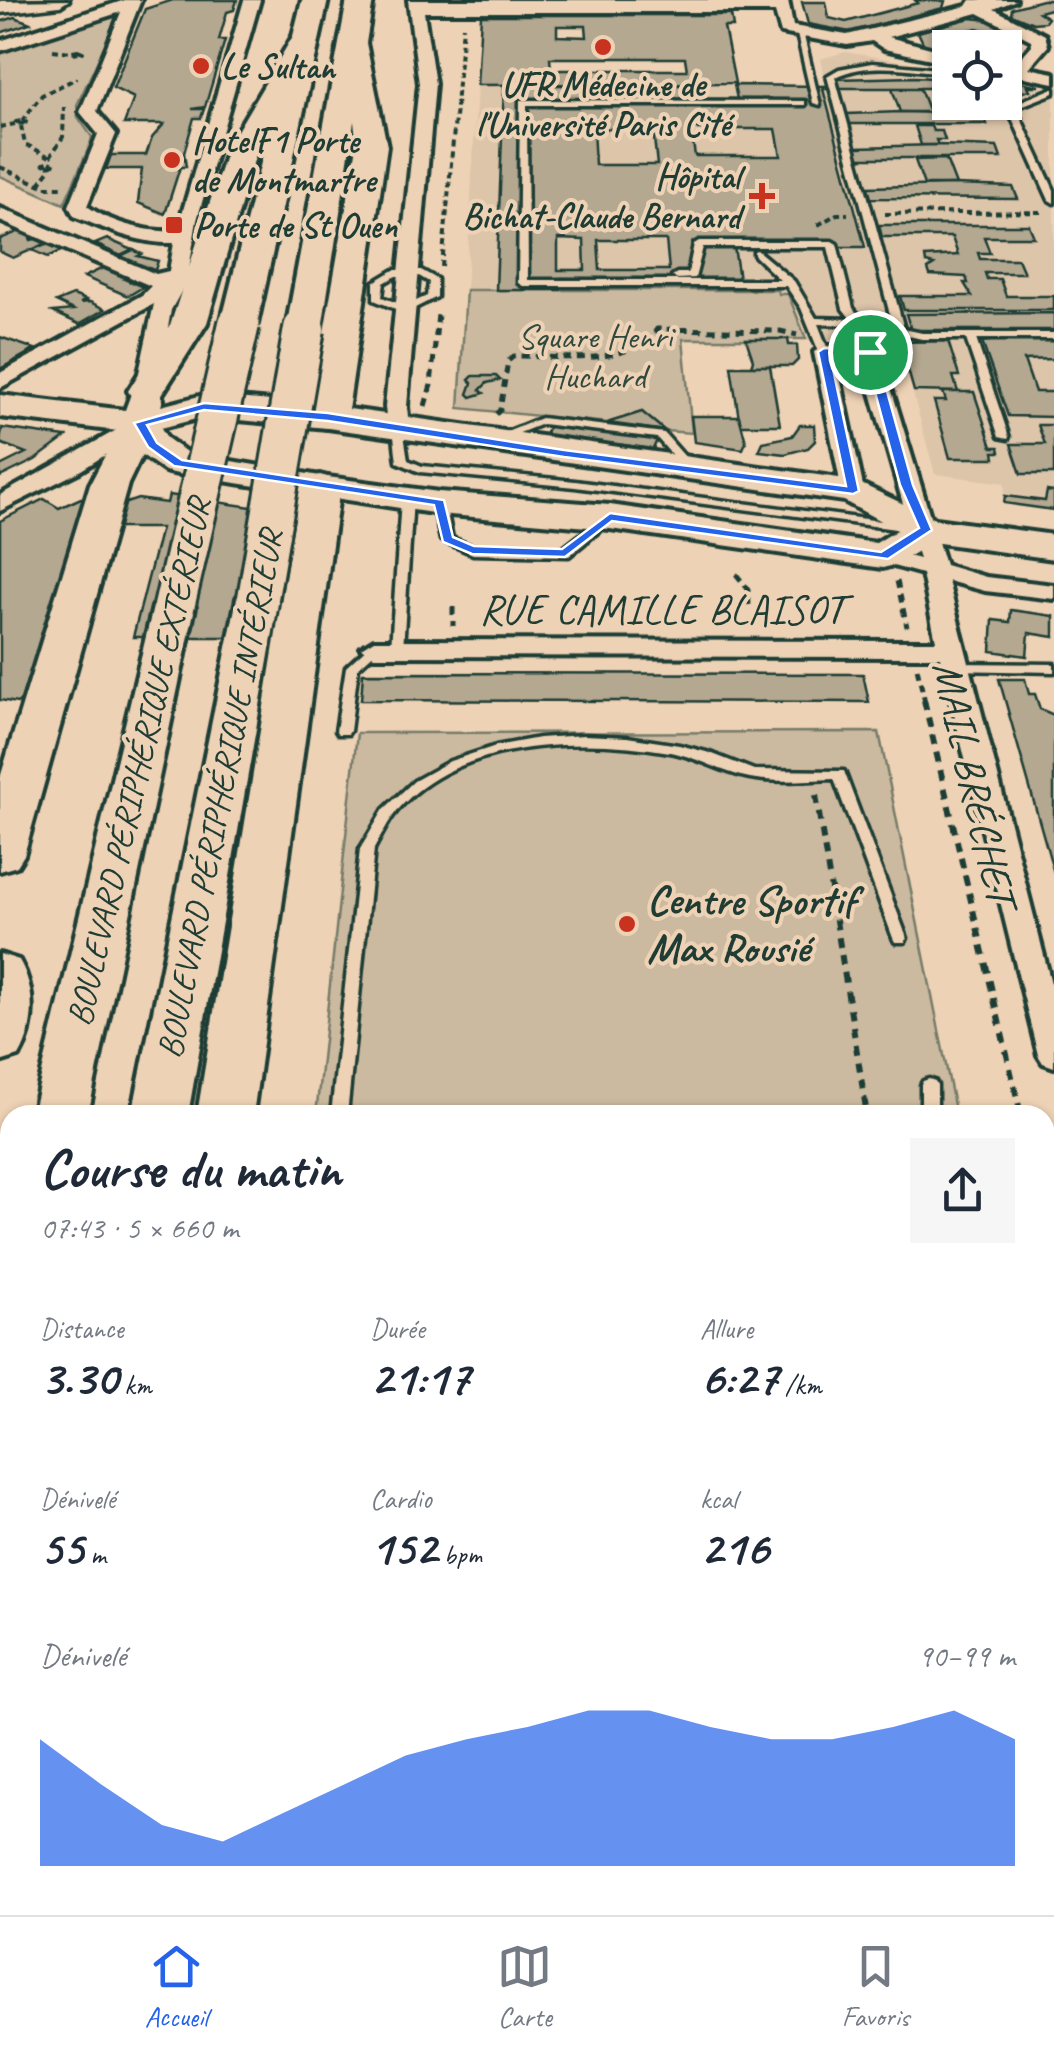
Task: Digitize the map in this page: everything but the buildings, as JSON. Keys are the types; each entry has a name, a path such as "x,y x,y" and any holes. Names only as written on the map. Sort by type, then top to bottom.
{"highway":[{"name":"BOULEVARD PÉRIPHÉRIQUE EXTÉRIEUR","path":"62,1105 250,264 315,0"},
{"name":"BOULEVARD PÉRIPHÉRIQUE INTÉRIEUR","path":"162,1105 258,598 360,0"},
{"path":"143,407 189,322 243,146 306,36"},
{"path":"328,417 372,146 352,40"},
{"path":"227,1105 320,487"},
{"path":"0,973 6,1020 0,1042"}],"main road":[{"path":"0,406 204,406 328,417 398,428 494,427 690,470 853,491 926,530 1054,548"},
{"path":"143,407 152,445 178,463 320,487 423,501 610,517 890,569 926,530"},
{"path":"0,855 109,484 143,407"},
{"path":"320,487 328,417"}],"street":[{"path":"0,7 60,0"},
{"path":"0,382 177,281 252,0"},
{"path":"962,0 1039,38 1040,46 1022,61"},
{"path":"398,428 396,406 428,84 416,4 780,3 786,30 847,40 1008,0"},
{"path":"133,1 88,112 107,134 78,206 80,212 166,241 187,235"},
{"path":"0,46 133,1"},
{"path":"875,36 890,46 932,54"},
{"path":"1022,74 1053,84"},
{"path":"0,214 158,291"},
{"path":"0,504 70,467 143,407 160,310 158,291 171,258 166,241"},
{"path":"853,491 815,348 870,352 906,485 926,530 953,658 1054,1054"},
{"path":"890,569 934,572 1054,592"},
{"name":"RUE CAMILLE BLAISOT","path":"385,648 912,649 953,658"}],"lane":[{"path":"799,32 817,104"},
{"path":"900,332 830,76 840,69 932,71"},
{"path":"1022,101 1053,84"},
{"path":"791,283 523,283 523,102 802,103"},
{"path":"1017,120 1054,200"},
{"path":"1040,170 1054,172"},
{"path":"523,274 692,276 699,244 832,244 848,309 862,322 870,339 870,352"},
{"path":"757,252 791,283 814,321 815,348"},
{"path":"405,310 377,298 379,282 394,273 409,273"},
{"path":"814,321 862,322 900,332 1054,336"},
{"path":"970,336 1004,437"},
{"path":"398,428 403,462 420,468 926,530"},
{"path":"343,731 352,667 385,648 423,501"},
{"path":"953,658 1054,668"},
{"path":"340,1105 363,860 372,837 386,815 416,787 484,754 568,740 661,746 700,754 749,774 839,774 900,938"},
{"path":"928,1085 929,1105"}],"path":[{"path":"446,215 464,20"},
{"path":"0,127 19,124 42,96 78,78"},
{"path":"19,124 25,144 50,157 52,165 39,184"},
{"path":"0,167 39,184 85,188"},
{"path":"494,427 508,361 514,356 629,351 651,341 657,329 780,331 800,336 815,348"},
{"name":"MAIL BRÉCHET","path":"890,569 1019,1105"},
{"path":"736,574 748,589 750,605"},
{"path":"812,774 865,1105"}],"shaded area":[{"name":"Hôpital Bichat-Claude Bernard","path":"845,52 932,66 932,120 1022,120 1022,82 1054,89 1054,510 1004,503 1005,483 935,474 898,339 806,339 788,294 779,294 778,290 466,290 477,85 827,85 820,59"}],"green space":[{"path":"118,17 77,105 78,117 92,137 64,204 0,176 0,53"},
{"name":"Square Henri Huchard","path":"466,290 778,290 779,294 788,294 806,339 683,339 692,433 665,431 642,412 608,423 459,408"},
{"name":"Centre Sportif Max Rousié","path":"879,732 954,1105 317,1105 357,733"}],"place":[{"name":"UFR Médecine de l'Université Paris Cité","path":"603,47"},
{"name":"Le Sultan","path":"201,66"},
{"name":"HotelF1 Porte de Montmartre","path":"172,160"},
{"name":"Hôpital Bichat-Claude Bernard","path":"762,196"},
{"name":"Porte de St Ouen","path":"174,225"},
{"name":"Centre Sportif Max Rousié","path":"627,924"}],"route":[{"path":"824,352 870,352 906,485 926,530 883,556 610,517 565,553 472,550 447,540 439,502 178,463 152,445 140,423 204,406 328,417 853,491 824,352"}]}
